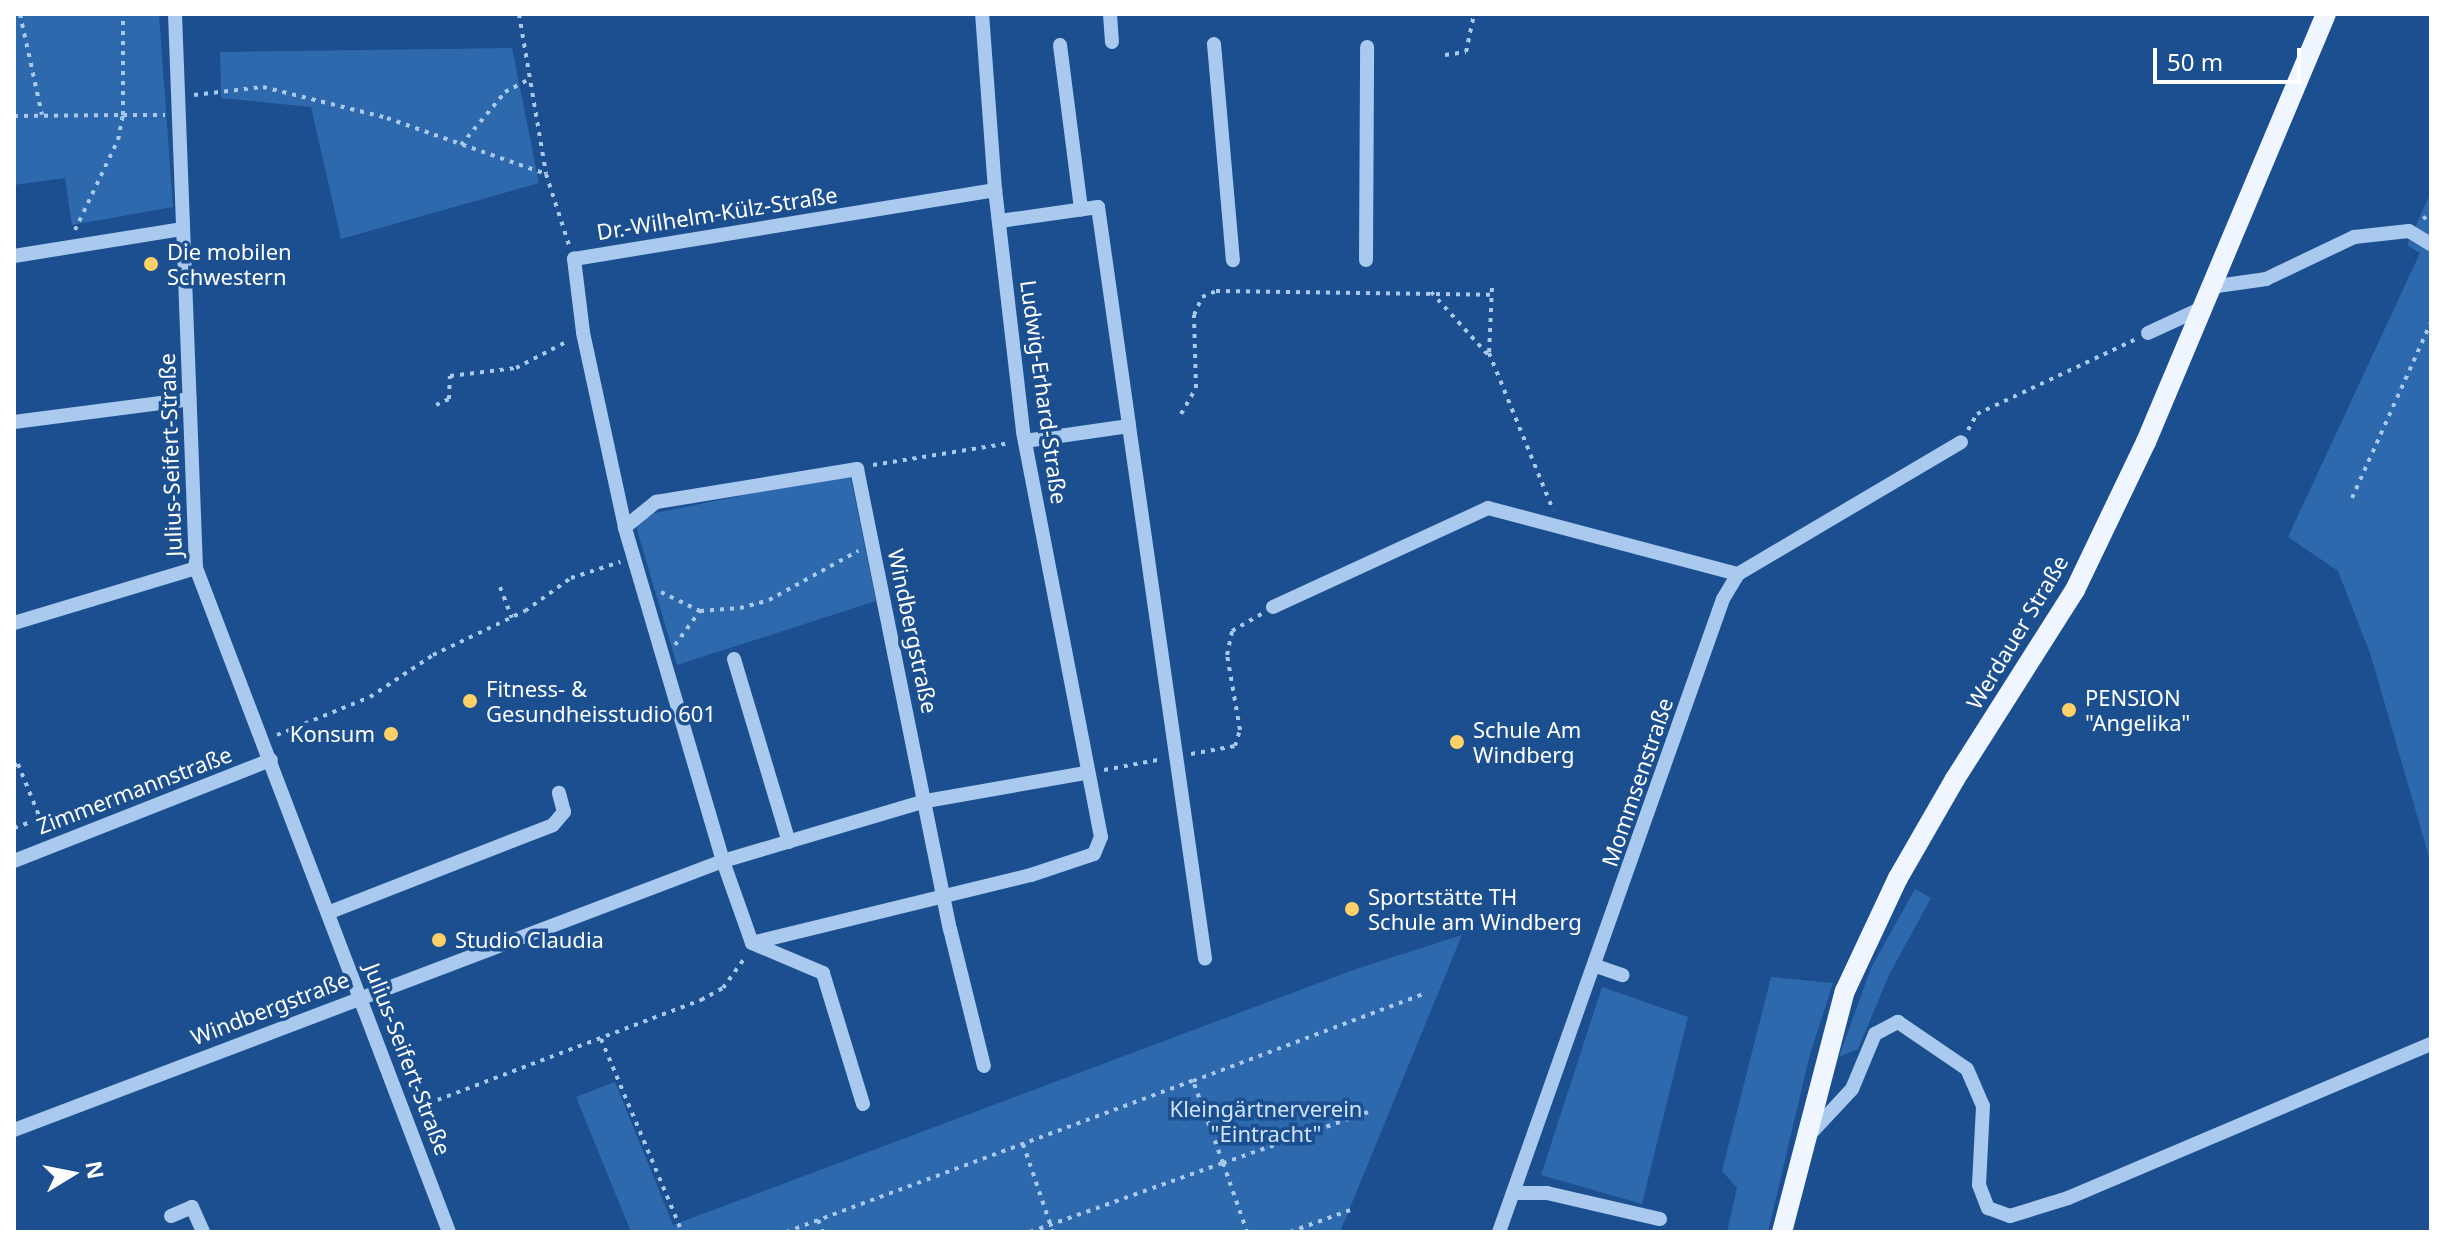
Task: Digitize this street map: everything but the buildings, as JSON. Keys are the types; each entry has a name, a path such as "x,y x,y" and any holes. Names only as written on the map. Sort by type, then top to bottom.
{"main road":[{"name":"Werdauer Straße","path":"1782,1232 1850,979 1898,878 1955,779 2075,590 2202,308 2326,14"}],"street":[{"name":"Julius-Seifert-Straße","path":"175,14 196,568 330,912 449,1232"},
{"name":"Ludwig-Erhard-Straße","path":"982,14 995,190 1025,441 1085,773"},
{"path":"1110,14 1112,42"},
{"path":"1214,44 1233,260"},
{"path":"1060,45 1081,210"},
{"path":"1366,260 1367,47"},
{"name":"Dr.-Wilhelm-Külz-Straße","path":"723,861 625,527 583,332 574,259 995,190"},
{"path":"1000,221 1098,207 1205,959"},
{"path":"14,256 183,229"},
{"path":"2210,287 2266,279 2354,237 2409,231 2431,244"},
{"path":"2148,333 2202,308"},
{"path":"14,422 190,399"},
{"path":"1025,441 1129,426"},
{"path":"1273,607 1488,508 1738,574 1961,442"},
{"path":"625,527 656,502 857,469"},
{"name":"Windbergstraße","path":"857,469 944,897 984,1066"},
{"path":"14,623 196,568"},
{"name":"Mommsenstraße","path":"1499,1232 1596,966 1723,599 1738,574"},
{"path":"734,659 789,842"},
{"name":"Zimmermannstraße","path":"14,861 271,760"},
{"path":"752,943 944,897 1094,854 1101,837 1085,773"},
{"name":"Windbergstraße","path":"14,1130 723,861 926,801 1085,773"},
{"path":"330,912 553,825 564,812 559,793"},
{"path":"723,861 752,943 823,973 863,1104"},
{"path":"1596,966 1622,975"},
{"path":"1806,1140 1852,1089 1875,1034 1898,1022 1967,1069 1983,1106 1979,1185 1988,1208 2010,1216 2068,1198 2431,1044"},
{"path":"1513,1193 1547,1193 1660,1219"},
{"path":"171,1216 192,1207 203,1232"}],"path":[{"path":"20,14 42,115"},
{"path":"72,248 123,115 123,14"},
{"path":"519,14 527,81 546,174 574,259"},
{"path":"1445,55 1466,52 1474,14"},
{"path":"461,145 505,92 527,81"},
{"path":"178,96 263,87 387,118 546,174"},
{"path":"14,116 179,114"},
{"path":"1491,358 1492,288"},
{"path":"1181,414 1196,388 1194,315 1202,297 1232,290 1492,295"},
{"path":"1431,292 1491,358 1560,527"},
{"path":"2352,498 2431,322"},
{"path":"436,405 449,399 450,376 516,368 583,332"},
{"path":"1961,442 1977,414 2148,333"},
{"path":"857,469 931,452 1025,441"},
{"path":"644,593 656,590 700,611 712,613 769,600 873,544"},
{"path":"263,740 370,697 433,655 512,618 571,578 635,559"},
{"path":"500,587 512,618"},
{"path":"1085,773 1235,746 1240,730 1227,655 1232,631 1273,607"},
{"path":"662,657 684,636 700,611"},
{"path":"14,766 18,764 42,823"},
{"path":"14,828 39,819 60,843"},
{"path":"405,1112 723,988 738,974 752,943"},
{"path":"786,1232 1423,994"},
{"path":"601,1038 682,1232"},
{"path":"1193,1081 1247,1232"},
{"path":"1030,1232 1368,1112"},
{"path":"1023,1144 1053,1232"},
{"path":"1290,1232 1350,1210"},
{"path":"818,1220 823,1232"}],"green space":[{"path":"14,14 159,14 173,207 72,225 65,178 14,185"},
{"path":"512,48 539,183 341,239 311,107 221,98 220,52"},
{"path":"2431,192 2431,864 2371,656 2338,571 2288,537 2420,253 2407,245"},
{"path":"850,474 876,601 677,665 637,530 639,522 650,514"},
{"path":"1915,889 1931,898 1889,975 1858,1049 1839,1057 1871,968"},
{"name":"Kleingärtnerverein \"Eintracht\"","path":"1462,935 1340,1232 631,1232 576,1097 615,1082 673,1225 1356,969"},
{"path":"1771,977 1833,983 1810,1054 1768,1232 1727,1232 1737,1188 1722,1171"},
{"path":"1602,987 1688,1017 1642,1204 1541,1175"}],"place":[{"name":"Die mobilen Schwestern","path":"151,264"},
{"name":"Fitness- & Gesundheisstudio 601","path":"470,701"},
{"name":"PENSION \"Angelika\"","path":"2069,710"},
{"name":"Konsum","path":"391,734"},
{"name":"Schule Am Windberg","path":"1457,742"},
{"name":"Sportstätte TH Schule am Windberg","path":"1352,909"},
{"name":"Studio Claudia","path":"439,940"}]}
